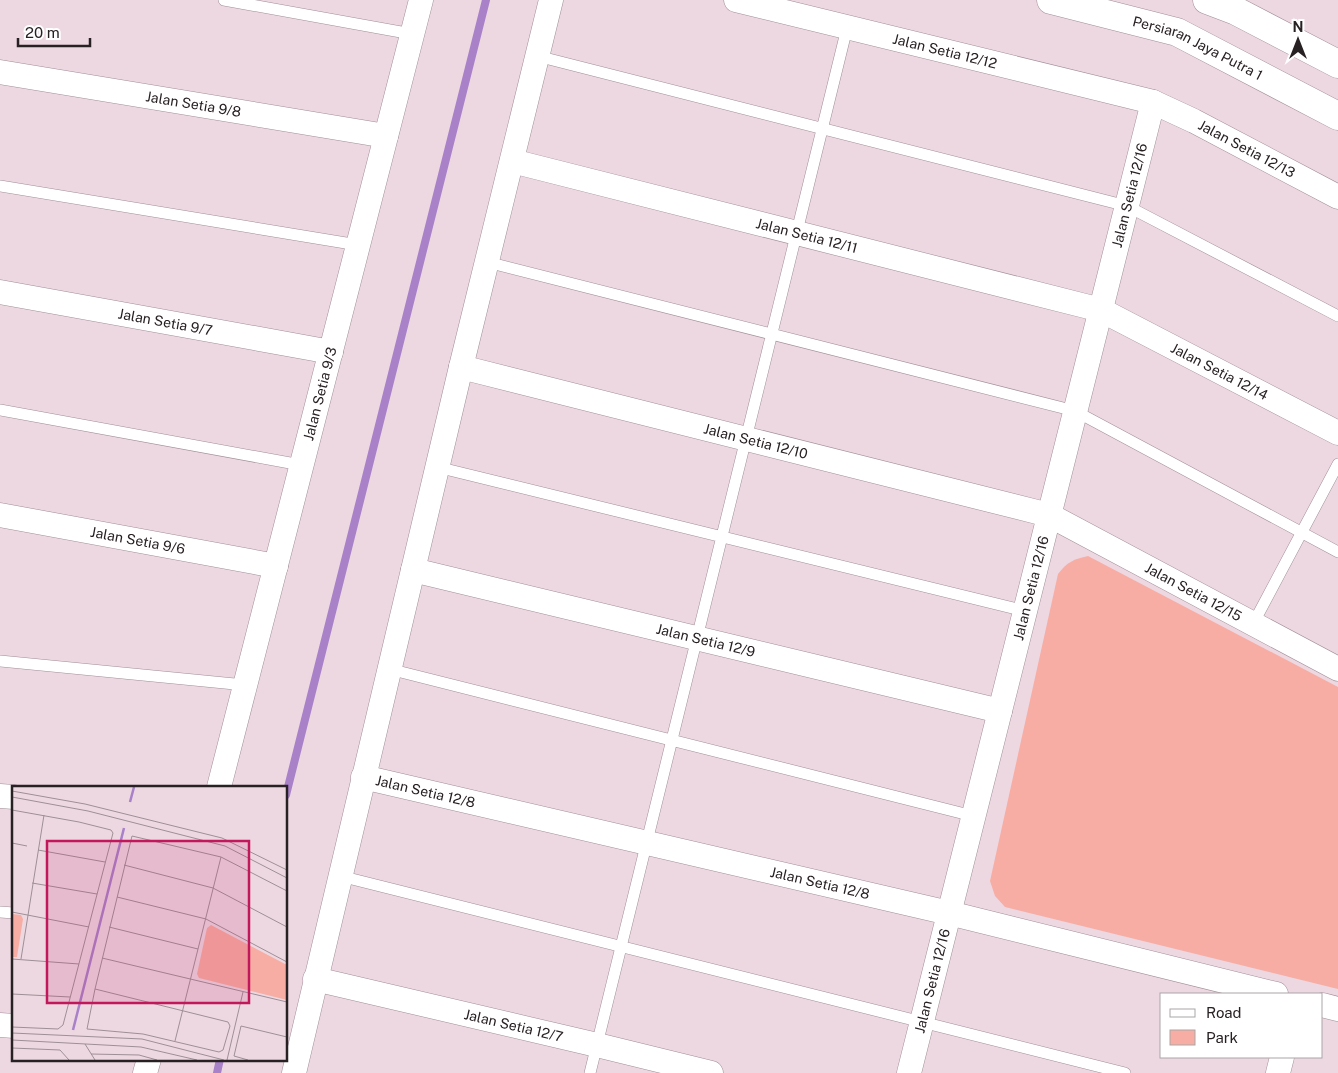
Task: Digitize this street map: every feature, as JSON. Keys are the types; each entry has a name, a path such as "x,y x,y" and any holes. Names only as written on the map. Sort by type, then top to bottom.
{"main road":[{"name":"Persiaran Jaya Putra 1","path":"1051,0 1176,32 1338,116"},
{"path":"1207,0 1236,11 1338,64"}],"street":[{"name":"Jalan Setia 9/3","path":"219,786 421,0"},
{"path":"294,1073 437,467 551,0"},
{"name":"Jalan Setia 12/12","path":"736,0 1154,102"},
{"name":"Jalan Setia 9/8","path":"0,72 386,136"},
{"name":"Jalan Setia 12/13","path":"1154,102 1338,197"},
{"name":"Jalan Setia 12/16","path":"908,1073 1154,102"},
{"name":"Jalan Setia 12/11","path":"512,161 1101,310"},
{"name":"Jalan Setia 9/7","path":"0,292 331,352"},
{"name":"Jalan Setia 12/14","path":"1101,310 1338,433"},
{"name":"Jalan Setia 12/10","path":"461,367 1050,515"},
{"name":"Jalan Setia 9/6","path":"0,515 276,566"},
{"name":"Jalan Setia 12/15","path":"1050,515 1338,669"},
{"name":"Jalan Setia 12/9","path":"413,570 1000,711"},
{"name":"Jalan Setia 12/8","path":"363,777 949,913 1272,993"},
{"name":"Jalan Setia 12/7","path":"315,980 711,1073"},
{"path":"1323,1005 1338,1009"},
{"path":"1278,1073 1282,1058"},
{"path":"145,1073 148,1060"}],"lane":[{"path":"224,0 412,34"},
{"path":"590,1073 847,28"},
{"path":"538,56 1127,206 1338,316"},
{"path":"0,186 358,245"},
{"path":"487,262 1075,411 1338,552"},
{"path":"0,410 302,466"},
{"path":"1253,624 1338,464"},
{"path":"437,467 1025,611"},
{"path":"0,662 245,685"},
{"path":"389,668 973,816"},
{"path":"340,876 1125,1073"}],"green space":[{"path":"1088,556 1338,687 1338,989 1005,907 995,896 990,881 1058,574 1071,562"}],"waterway":[{"path":"288,787 486,0"},
{"path":"217,1073 220,1060"}]}
